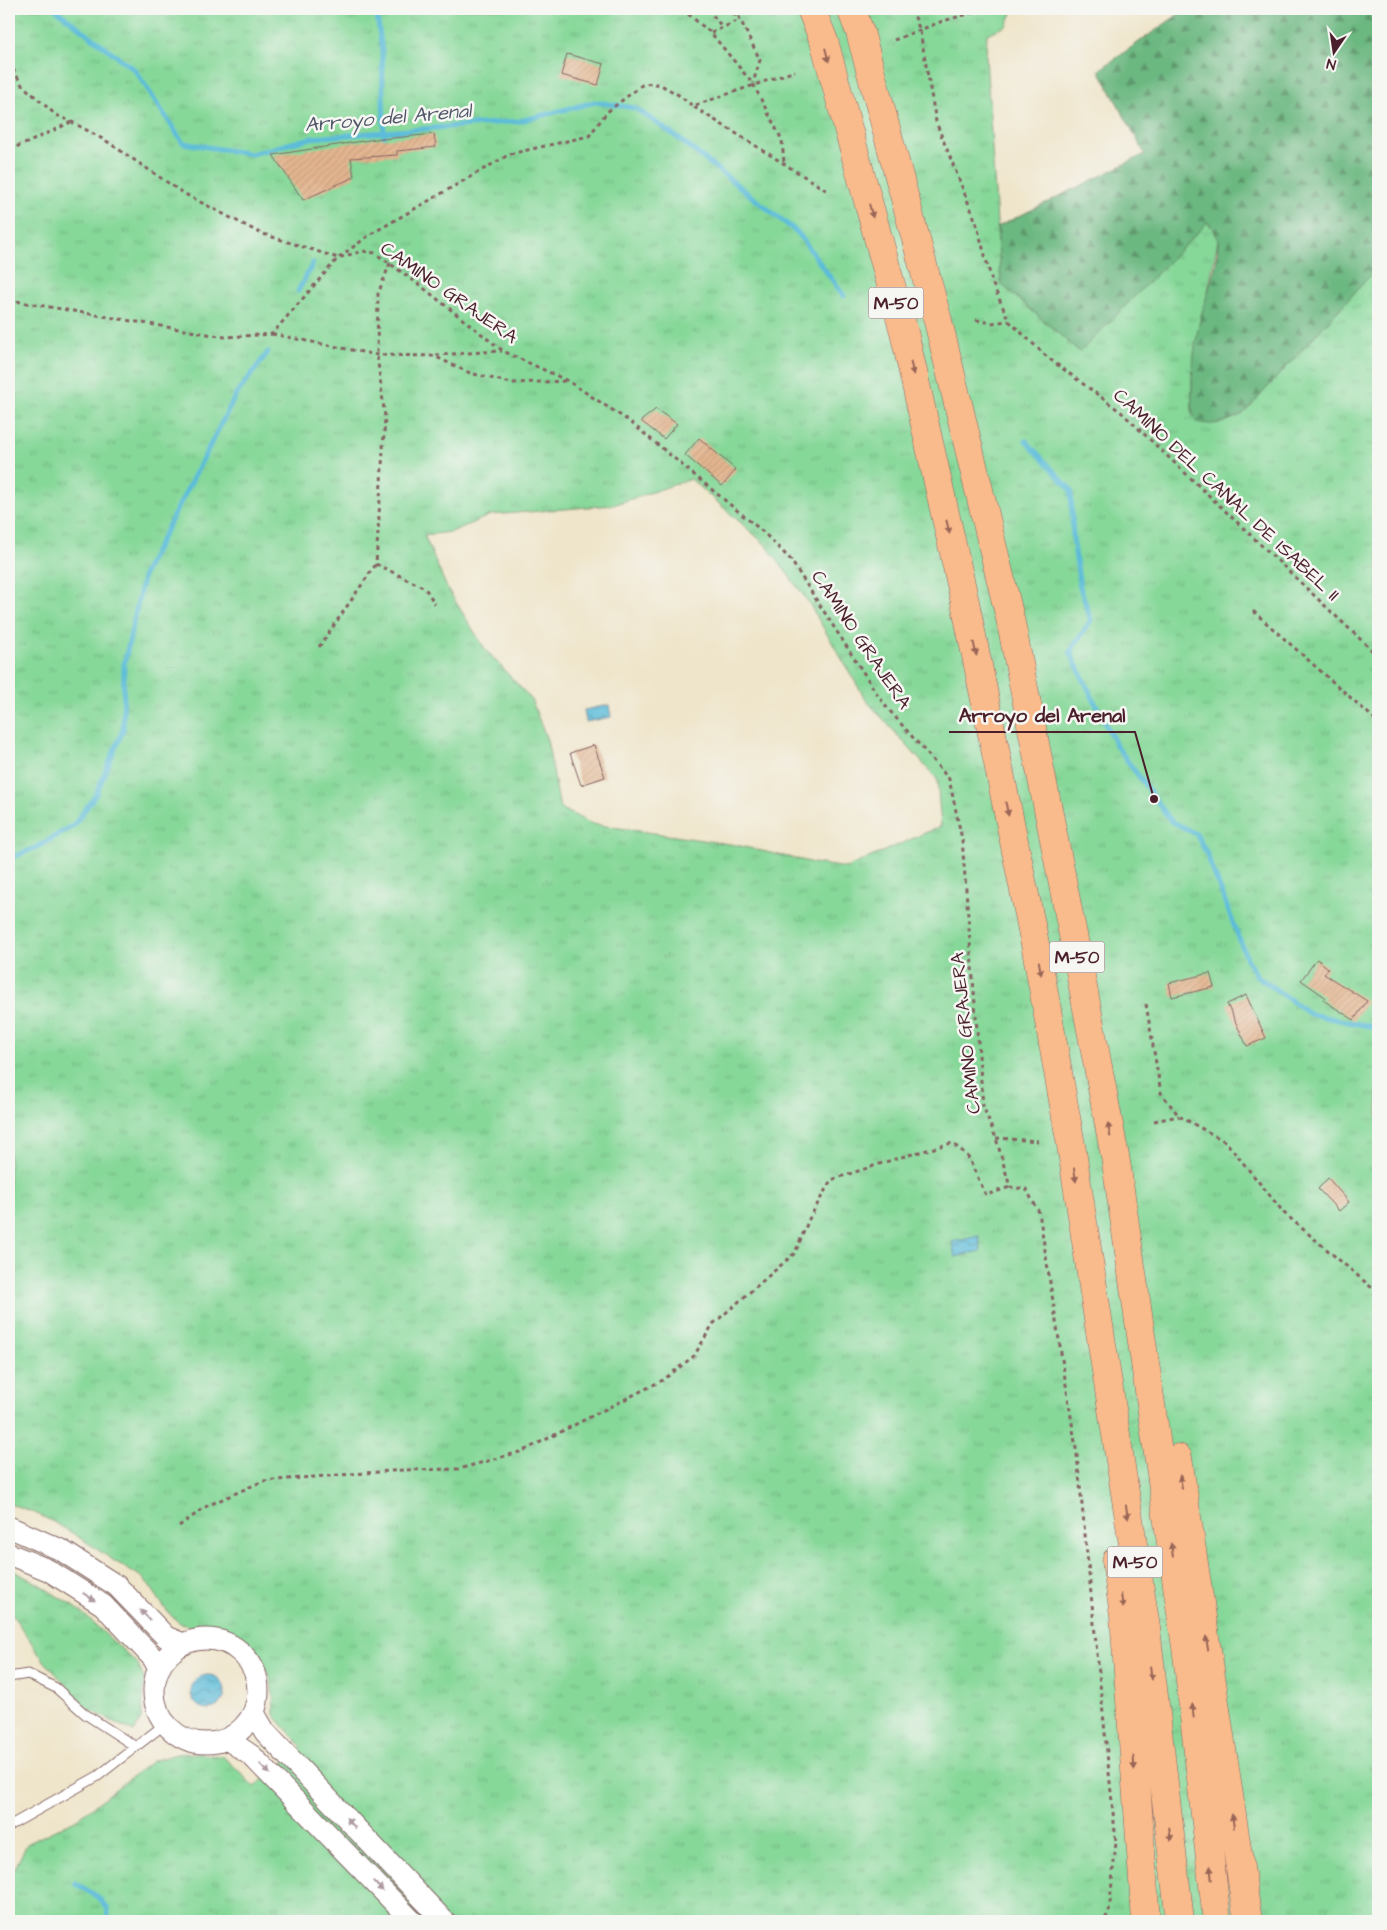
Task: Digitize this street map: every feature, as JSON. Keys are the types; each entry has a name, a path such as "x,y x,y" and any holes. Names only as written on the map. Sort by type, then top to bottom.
{"highway":[{"name":"M-50","path":"812,9 824,41 904,332 965,602 1037,954 1071,1145 1146,1628 1180,1921"},
{"name":"M-50","path":"851,9 860,32 938,321 1010,618 1073,936 1116,1162 1187,1654 1217,1921"},
{"path":"1116,1162 1166,1386 1248,1921"},
{"path":"1079,1205 1080,1303 1124,1616 1146,1921"}],"street":[{"path":"9,1527 61,1550 117,1586 166,1636 183,1644"},
{"path":"9,1554 48,1570 103,1605 153,1658 159,1669"},
{"path":"203,1639 225,1642 243,1654 255,1671 259,1692 254,1713 243,1729 227,1739 205,1743 183,1738 166,1724 156,1707 154,1688 159,1669 169,1655 183,1644 203,1639"},
{"path":"254,1713 265,1732 444,1921"},
{"path":"227,1739 252,1756 412,1921"}],"lane":[{"path":"9,1676 28,1674 56,1688 85,1714 136,1747"},
{"path":"9,1826 98,1776 166,1724"}],"path":[{"path":"682,9 711,33 753,84 782,140 784,163"},
{"path":"708,9 722,27"},
{"path":"711,33 735,22 735,9"},
{"path":"735,9 760,60 753,84"},
{"name":"CAMINO DEL CANAL DE ISABEL II","path":"912,9 920,31 936,122 976,222 993,286 1009,321 1047,357 1121,412 1378,656"},
{"path":"894,40 943,21 986,9"},
{"path":"9,62 22,85 56,116 72,122 108,142 183,193 260,233 338,258"},
{"path":"693,106 795,71"},
{"path":"272,334 338,258 371,234 510,154 589,136 599,122 642,85 652,83 661,85 829,192"},
{"path":"9,149 72,122"},
{"name":"CAMINO GRAJERA","path":"338,258 363,251 375,253 503,351 568,381 629,421 762,531 790,559 883,703 949,779 962,839 983,1106 996,1138 1038,1141"},
{"path":"319,647 376,564 385,417 377,355 378,294 390,263"},
{"path":"9,300 225,337 272,334 377,355 434,356 503,351"},
{"path":"976,320 991,323 1009,321"},
{"path":"434,356 470,373 511,383 568,381"},
{"path":"376,564 425,588 436,604"},
{"path":"1253,611 1378,722"},
{"path":"1146,1004 1161,1093 1179,1116 1226,1142 1284,1213 1378,1293"},
{"path":"1154,1121 1179,1116"},
{"path":"996,1138 1010,1187"},
{"path":"179,1526 207,1506 262,1481 403,1470 459,1469 523,1451 663,1380 694,1356 712,1324 795,1253 809,1219 831,1180 898,1158 952,1144 967,1155 986,1195 1010,1187 1026,1189 1039,1212 1077,1455 1116,1842 1109,1912 1104,1921"}],"green space":[{"path":"9,9 1014,9 1006,26 987,34 986,57 1001,283 1080,352 1207,222 1214,230 1218,240 1192,374 1192,414 1221,423 1243,414 1378,267 1378,1921 9,1921 9,1880 27,1844 77,1819 152,1761 177,1754 190,1753 222,1756 254,1787 302,1747 274,1715 273,1692 267,1670 259,1657 243,1640 223,1629 182,1624 171,1616 145,1580 138,1575 51,1521 38,1514 9,1504","holes":["691,479 766,545 807,600 866,700 937,779 941,826 846,868 814,863 736,845 592,824 560,808 547,740 531,699 485,649 447,588 424,535 451,532 491,515 613,505"]},
{"path":"1186,9 1378,9 1378,267 1243,414 1215,424 1196,422 1192,404 1196,339 1214,273 1218,242 1217,236 1208,222 1080,352 1001,284 997,227 1145,154 1099,70"},
{"path":"9,1569 37,1583 79,1610 138,1664 144,1679 144,1694 141,1719 134,1732 88,1709 45,1662 9,1610"}],"water":[{"path":"609,705 611,717 586,722 584,710"},
{"path":"979,1236 981,1251 955,1257 952,1242"},
{"path":"208,1675 215,1676 220,1680 224,1685 224,1699 220,1704 215,1708 208,1709 201,1708 196,1704 192,1699 191,1692 192,1685 196,1680 201,1676"}],"building":[{"path":"567,54 604,64 598,85 561,75"},
{"path":"434,134 436,147 397,151 397,155 351,158 354,177 303,200 273,155 382,138"},
{"path":"656,409 677,424 664,439 641,421"},
{"path":"699,438 736,470 722,486 685,455"},
{"path":"594,745 605,777 581,785 570,753"},
{"path":"1317,959 1328,968 1324,974 1367,1001 1354,1020 1323,1000 1325,997 1301,980"},
{"path":"1210,973 1214,987 1172,997 1169,983"},
{"path":"1246,995 1266,1038 1247,1046 1227,1004"},
{"path":"1328,1178 1349,1202 1339,1211 1318,1189"}],"waterway":[{"name":"Arroyo del Arenal","path":"55,9 135,70 183,143 251,154 311,138 520,121 595,102 635,108 674,135 798,233 844,296"},
{"path":"376,9 382,51 384,136"},
{"path":"298,291 313,263"},
{"path":"9,859 39,846 74,825 96,794 123,730 124,665 144,573 236,395 268,352"},
{"name":"Arroyo del Arenal","path":"1026,441 1071,490 1073,538 1080,587 1091,620 1070,652 1116,745 1171,821 1196,834 1206,852 1247,959 1257,976 1310,1014 1378,1028"},
{"path":"75,1883 98,1897 108,1909 107,1921"}],"place":[{"name":"Arroyo del Arenal","path":"1154,799"}]}
